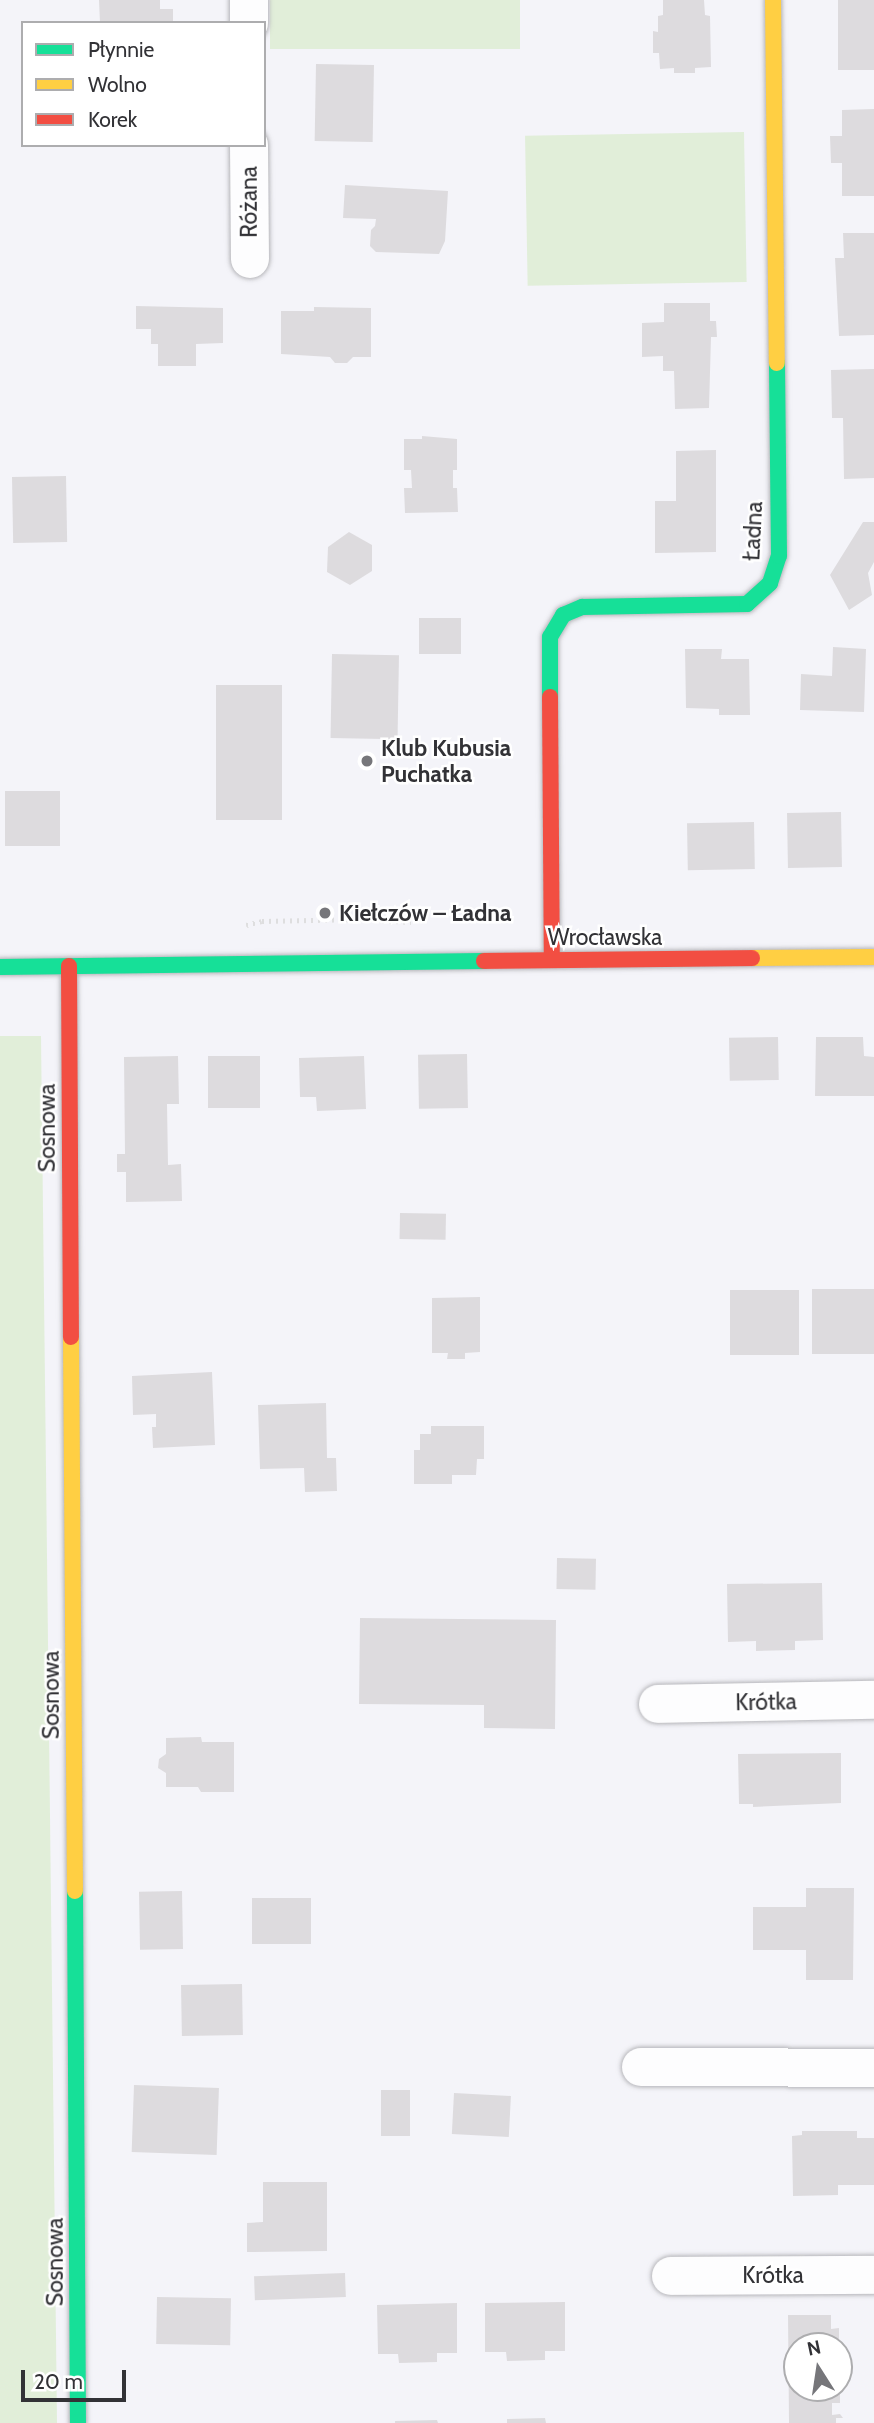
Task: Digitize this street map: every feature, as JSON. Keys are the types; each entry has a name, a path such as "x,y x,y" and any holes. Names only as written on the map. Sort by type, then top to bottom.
{"street":[{"path":"249,0 249,21"},
{"name":"Ładna","path":"552,960 550,637 563,615 582,607 747,604 770,583 779,556 773,0"},
{"name":"Różana","path":"249,147 250,259"},
{"name":"Wrocławska","path":"0,967 874,957"},
{"name":"Sosnowa","path":"69,966 78,2423"},
{"name":"Krótka","path":"658,1704 874,1700"},
{"path":"641,2067 874,2068"},
{"name":"Krótka","path":"671,2276 874,2275"}],"green space":[{"path":"270,0 520,0 520,49 270,49"},
{"path":"744,132 747,282 528,286 525,136"},
{"path":"0,1036 41,1036 57,2423 0,2423"}],"building":[{"path":"99,0 160,0 160,9 173,9 173,21 100,21"},
{"path":"663,0 704,0 705,15 710,16 711,67 695,68 695,73 674,73 674,68 660,69 659,53 653,53 653,31 658,32 658,16 663,15"},
{"path":"838,0 874,0 874,70 838,70"},
{"path":"316,64 374,65 373,142 315,141"},
{"path":"874,109 874,196 842,196 842,163 831,163 830,136 842,136 842,110"},
{"path":"345,185 448,191 445,241 439,254 376,252 370,246 371,230 376,219 343,218"},
{"path":"843,233 874,233 874,335 839,336 835,258 844,258"},
{"path":"664,303 710,303 710,321 716,321 717,337 711,337 709,408 675,409 674,371 663,371 663,356 642,357 642,323 664,322"},
{"path":"136,306 223,308 223,343 196,344 196,366 158,366 158,344 151,344 151,329 136,329"},
{"path":"314,307 371,308 371,357 353,357 347,363 335,363 330,357 281,354 281,311 314,311"},
{"path":"874,369 874,478 844,479 843,418 832,418 831,370"},
{"path":"422,436 457,439 457,470 453,470 453,488 457,488 458,512 405,513 404,488 412,488 411,470 404,470 404,439 422,439"},
{"path":"716,450 716,552 655,553 655,501 676,501 676,451"},
{"path":"66,476 67,542 13,543 12,477"},
{"path":"863,522 874,522 874,562 868,573 872,595 849,610 830,575"},
{"path":"349,532 372,545 372,571 350,585 327,572 328,547"},
{"path":"419,618 461,618 461,654 419,654"},
{"path":"833,647 866,649 864,712 800,710 801,674 832,676"},
{"path":"685,649 722,649 721,659 749,659 750,715 719,715 719,709 686,708"},
{"path":"332,654 399,655 398,739 331,738"},
{"path":"216,685 282,685 282,820 216,820"},
{"path":"5,791 60,791 60,846 5,846"},
{"path":"841,812 842,867 788,868 787,813"},
{"path":"754,822 755,869 688,870 687,823"},
{"path":"778,1037 779,1080 730,1081 729,1038"},
{"path":"816,1037 863,1037 864,1056 874,1057 874,1096 815,1096"},
{"path":"467,1054 468,1108 419,1109 418,1055"},
{"path":"178,1056 179,1104 167,1104 168,1165 181,1164 182,1201 126,1202 126,1172 117,1172 117,1154 125,1154 124,1057"},
{"path":"208,1056 260,1056 260,1108 208,1108"},
{"path":"364,1056 366,1109 317,1111 316,1097 300,1097 299,1058"},
{"path":"400,1213 446,1214 446,1240 400,1239"},
{"path":"812,1289 874,1289 874,1354 812,1354"},
{"path":"730,1290 799,1290 799,1355 730,1355"},
{"path":"480,1297 480,1352 465,1353 465,1359 447,1359 448,1353 432,1353 432,1298"},
{"path":"212,1372 215,1445 153,1448 152,1427 156,1427 156,1414 133,1415 132,1376"},
{"path":"326,1403 327,1458 336,1458 337,1491 305,1492 304,1468 260,1469 258,1405"},
{"path":"431,1426 484,1426 484,1459 477,1459 476,1475 452,1475 452,1484 414,1484 414,1450 420,1450 420,1434 431,1434"},
{"path":"557,1558 596,1559 595,1590 556,1589"},
{"path":"822,1583 823,1640 795,1641 795,1650 756,1651 756,1641 728,1642 727,1584"},
{"path":"360,1618 556,1620 555,1729 484,1728 484,1705 359,1704"},
{"path":"201,1737 202,1742 234,1742 234,1792 201,1792 198,1787 166,1787 166,1773 158,1768 159,1759 166,1754 166,1738"},
{"path":"841,1753 841,1803 753,1807 753,1804 739,1804 738,1754"},
{"path":"806,1888 854,1888 853,1980 806,1980 806,1950 753,1950 753,1907 806,1907"},
{"path":"182,1891 183,1949 140,1950 139,1892"},
{"path":"252,1898 311,1898 311,1944 252,1944"},
{"path":"242,1984 243,2035 182,2036 181,1985"},
{"path":"134,2085 219,2088 217,2155 132,2152"},
{"path":"381,2090 410,2090 410,2136 381,2136"},
{"path":"454,2093 511,2096 509,2137 452,2134"},
{"path":"802,2131 857,2131 857,2138 874,2138 874,2185 838,2185 838,2195 793,2196 792,2136 802,2135"},
{"path":"263,2182 327,2182 327,2251 247,2252 247,2223 263,2222"},
{"path":"345,2273 346,2297 255,2300 254,2276"},
{"path":"157,2297 231,2298 230,2345 156,2344"},
{"path":"565,2302 565,2351 545,2351 545,2360 507,2361 506,2352 485,2352 485,2303"},
{"path":"457,2303 457,2353 437,2353 437,2362 399,2363 398,2354 378,2354 377,2305"},
{"path":"788,2315 831,2315 831,2329 839,2328 839,2332 788,2332"},
{"path":"789,2402 840,2402 832,2403 832,2415 840,2414 843,2418 836,2418 836,2423 789,2423"},
{"path":"545,2418 546,2423 507,2423 507,2419"},
{"path":"437,2420 438,2423 395,2423 395,2421"}],"traffic: fast":[{"path":"550,697 550,637 563,615 582,607 747,604 770,583 779,556 777,363"},
{"path":"0,967 484,961"},
{"path":"75,1891 78,2423"}],"traffic: slow":[{"path":"773,0 777,363"},
{"path":"752,958 874,957"},
{"path":"71,1337 75,1891"}],"traffic: jam":[{"path":"550,697 552,960"},
{"path":"484,961 752,958"},
{"path":"69,966 71,1337"}],"place":[{"name":"Klub Kubusia Puchatka","path":"367,761"},
{"name":"Kiełczów – Ładna","path":"325,913"}]}
